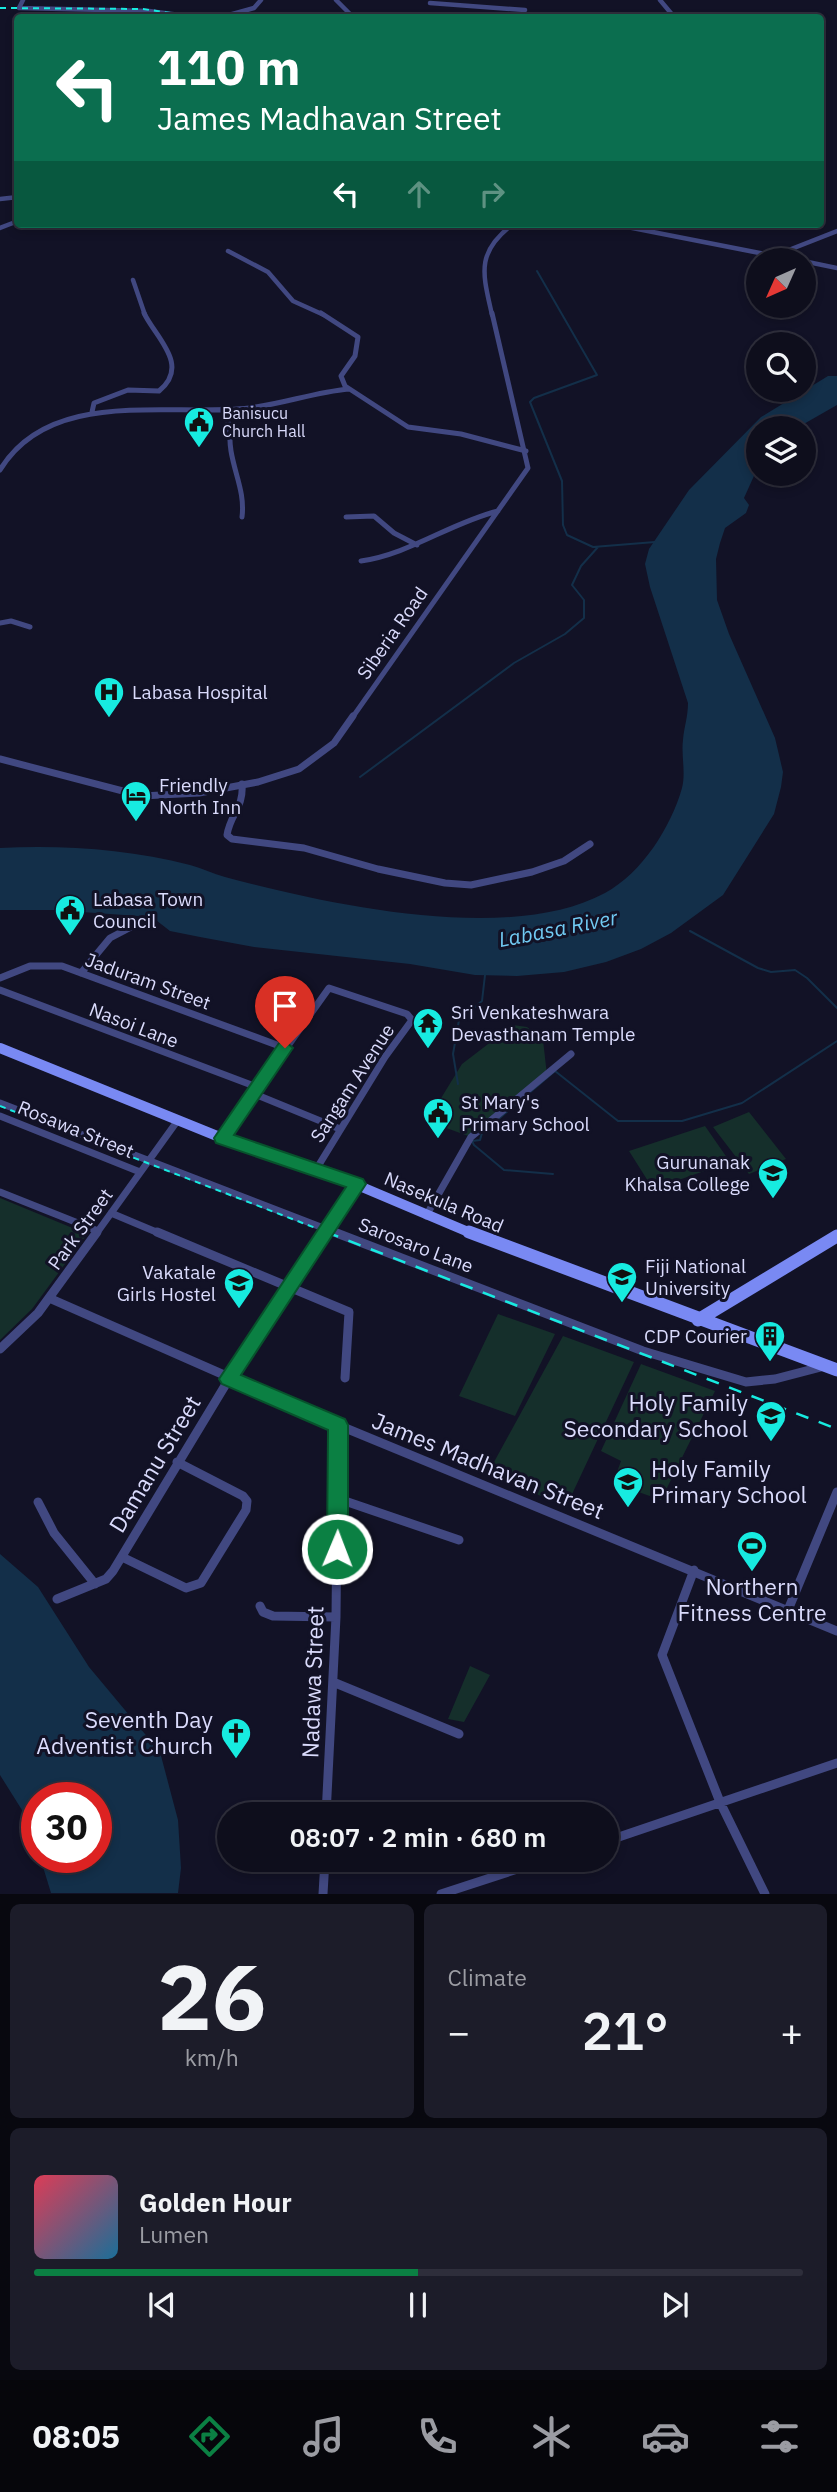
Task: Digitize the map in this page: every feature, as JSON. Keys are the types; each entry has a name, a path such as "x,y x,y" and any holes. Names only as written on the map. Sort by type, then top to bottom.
{"main road":[{"name":"Nasekula Road","path":"0,1048 222,1138 317,1168 426,1216 831,1368"},
{"path":"698,1320 837,1236"}],"street":[{"path":"23,0 19,8 149,10 176,14"},
{"path":"232,14 254,8 261,0"},
{"path":"336,0 350,14"},
{"path":"660,0 672,14"},
{"path":"430,3 525,10 522,14"},
{"name":"Siberia Road","path":"0,759 142,796 164,797 242,784 296,771 334,743 528,468 483,275 485,255 508,228"},
{"path":"633,228 746,250"},
{"path":"794,248 837,231"},
{"path":"228,251 268,272 293,300 310,307 358,337 355,356 341,376 349,389 408,427 461,434 526,451"},
{"path":"816,264 837,268"},
{"path":"92,412 94,403 128,390 164,389 171,375 167,350 160,334 147,320 133,280"},
{"path":"0,470 12,453 27,441 56,424 92,412 222,409 280,404 322,391 349,389"},
{"path":"222,409 233,430 231,449 241,479 242,517"},
{"path":"361,561 382,560 470,519 498,511"},
{"path":"346,517 374,516 394,533 417,545"},
{"path":"0,623 10,621 30,627"},
{"path":"242,784 245,799 243,806 228,828 227,835 232,839 304,848 378,869 445,883 471,885 533,872 564,861 590,844"},
{"path":"81,973 110,936 117,930 133,926"},
{"name":"Jaduram Street","path":"0,978 20,967 48,963 285,1048"},
{"name":"Sangam Avenue","path":"285,1048 329,988 407,1014 412,1020 317,1168"},
{"name":"Nasoi Lane","path":"0,990 254,1090 340,1129"},
{"path":"222,1138 285,1048"},
{"path":"426,1216 471,1137 571,1054"},
{"name":"Sarosaro Lane","path":"0,1103 643,1351 746,1382 831,1368"},
{"name":"Rosawa Street","path":"0,1116 140,1172"},
{"name":"Park Street","path":"0,1349 28,1324 178,1120"},
{"name":"Damanu Street","path":"57,1599 106,1579 122,1557 229,1379 357,1184"},
{"path":"0,1192 98,1231"},
{"path":"111,1213 349,1312 345,1378"},
{"name":"James Madhavan Street","path":"48,1298 229,1379 837,1631"},
{"name":"Nadawa Street","path":"328,1802 336,1617 338,1425"},
{"path":"122,1557 186,1588 194,1587 201,1583 246,1510 247,1501 243,1496 177,1462"},
{"path":"788,1610 837,1492"},
{"path":"338,1499 459,1540"},
{"path":"38,1502 54,1533 95,1584"},
{"path":"694,1570 662,1655 720,1802 765,1894"},
{"path":"260,1606 263,1612 273,1616 336,1617"},
{"path":"333,1682 459,1734"},
{"path":"619,1837 837,1763"},
{"path":"323,1894 324,1872"},
{"path":"441,1894 508,1872"}],"green space":[{"path":"513,1025 527,1027 543,1040 547,1075 471,1137 427,1121 462,1064"},
{"path":"749,1112 786,1159 749,1174 713,1127"},
{"path":"705,1126 730,1162 653,1189 629,1151"},
{"path":"0,1198 87,1234 32,1309 0,1340"},
{"path":"498,1314 555,1334 515,1416 459,1396"},
{"path":"563,1336 634,1362 566,1507 488,1473"},
{"path":"641,1364 715,1391 661,1500 613,1483 621,1461 601,1451"},
{"path":"470,1666 490,1675 464,1722 448,1719"}],"water":[{"path":"828,376 837,376 837,405 816,417 763,416 786,402 816,402 816,383"},
{"name":"Labasa River","path":"746,432 746,486 749,486 744,498 749,505 746,513 725,528 716,559 717,600 729,634 775,738 783,772 774,814 723,895 671,933 641,949 606,962 564,972 517,976 475,975 410,964 254,947 170,931 152,917 54,910 0,910 0,848 71,848 143,855 190,865 267,888 365,908 417,915 469,918 519,916 565,908 605,893 631,874 653,848 671,818 682,788 688,703 645,564 649,549 689,490"},
{"path":"0,1554 38,1587 89,1667 160,1752 178,1820 181,1868 178,1893 51,1893 45,1873 112,1873 112,1782 21,1782 21,1808 0,1775"}],"waterway":[{"path":"537,271 597,375 534,398 530,402 562,481 563,525 567,535 593,547 655,542"},
{"path":"360,777 514,663 565,634 584,618 584,600 572,585 581,566 598,547"},
{"path":"690,931 758,968 771,972 795,970 807,978 837,1008"},
{"path":"458,1084 453,1054 459,1020 482,1001 485,975"},
{"path":"489,1127 555,1071 618,1121 682,1121 742,1103 837,1041"},
{"path":"482,1133 480,1140 472,1141 474,1145 504,1170 553,1174"}],"railway":[{"path":"0,8 143,9 177,14"},
{"path":"0,1106 331,1234"},
{"path":"326,1232 837,1429"}],"place":[{"name":"Banisucu Church Hall","path":"199,449"},
{"name":"Labasa Hospital","path":"109,719"},
{"name":"Friendly North Inn","path":"136,823"},
{"name":"Labasa Town Council","path":"70,937"},
{"name":"Sri Venkateshwara Devasthanam Temple","path":"428,1050"},
{"name":"St Mary's Primary School","path":"438,1140"},
{"name":"Gurunanak Khalsa College","path":"773,1200"},
{"name":"Fiji National University","path":"622,1304"},
{"name":"Vakatale Girls Hostel","path":"239,1310"},
{"name":"CDP Courier","path":"770,1363"},
{"name":"Holy Family Secondary School","path":"771,1443"},
{"name":"Holy Family Primary School","path":"628,1509"},
{"name":"Northern Fitness Centre","path":"752,1573"},
{"name":"Seventh Day Adventist Church","path":"236,1760"}],"route":[{"path":"285,1048 222,1138 317,1168 357,1184 229,1379 338,1425 337,1549"}]}
